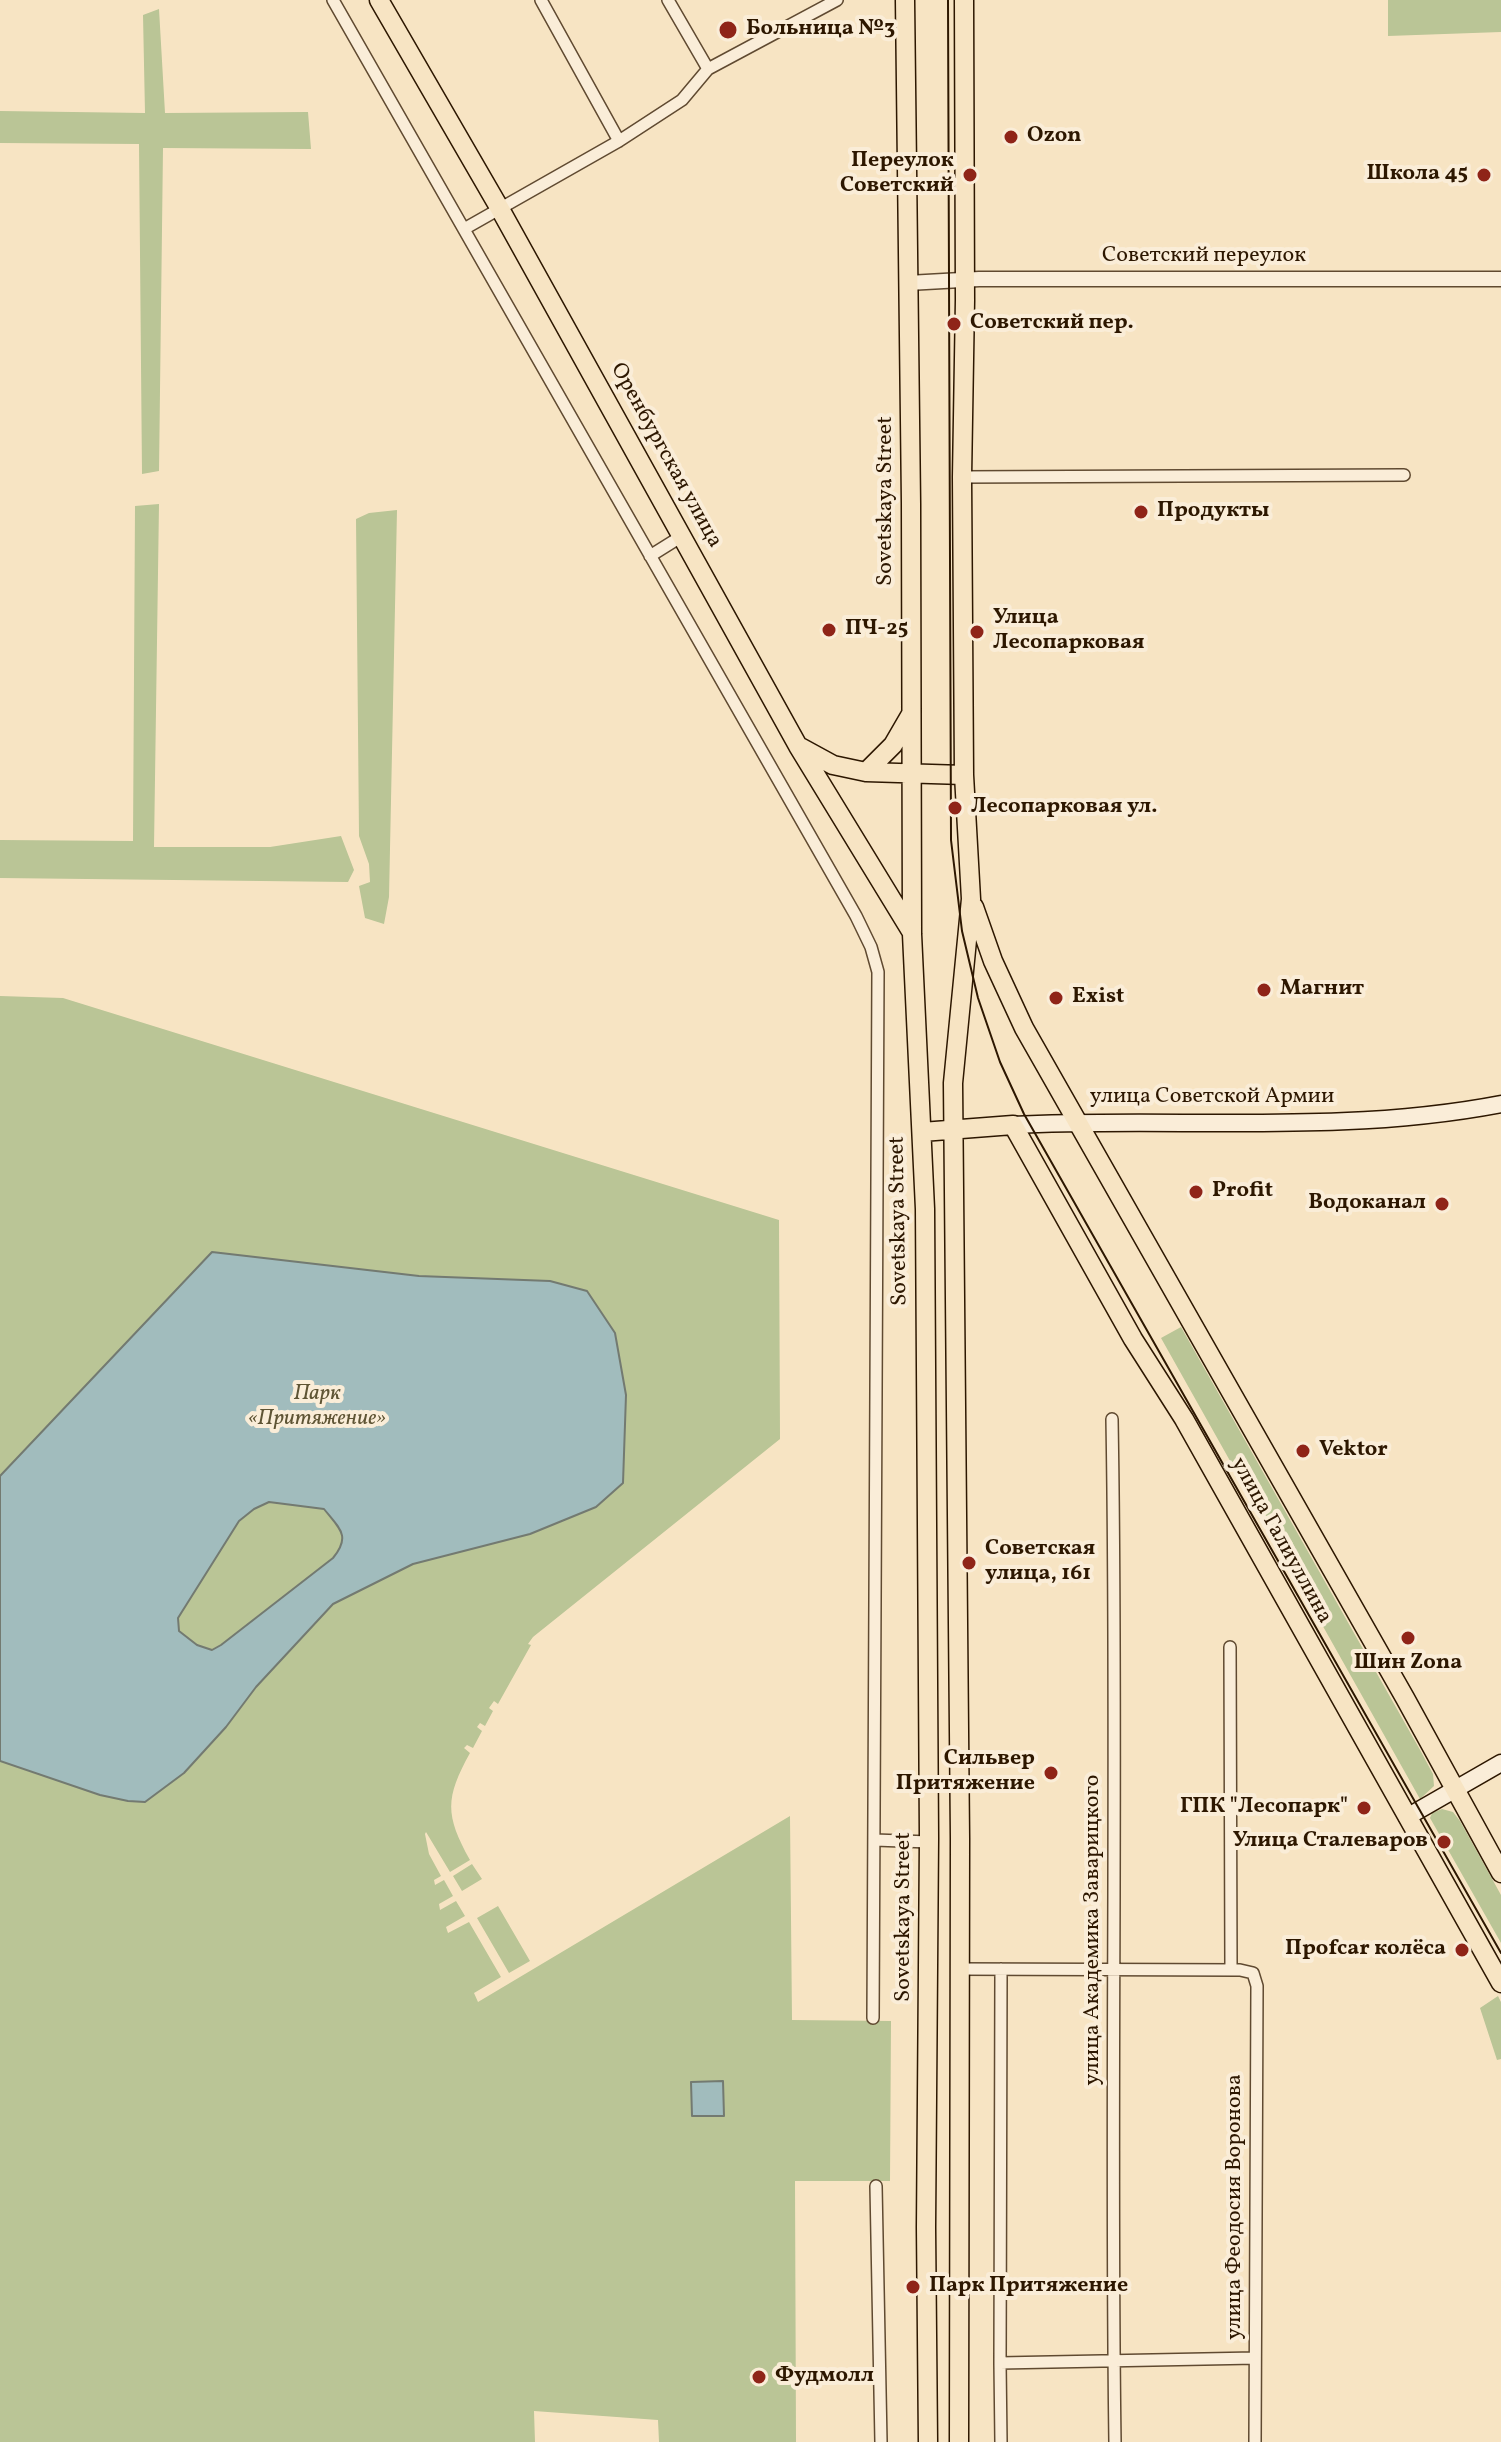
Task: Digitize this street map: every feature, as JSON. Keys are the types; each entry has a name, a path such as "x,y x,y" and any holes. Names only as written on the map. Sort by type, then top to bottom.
{"main road":[{"name":"Оренбургская улица","path":"379,0 500,209 798,746 912,934"},
{"name":"Sovetskaya Street","path":"905,0 912,934 925,1222 929,1842 928,2442"},
{"path":"959,2442 960,1842 953,1083 971,899 964,775 964,0"},
{"path":"866,772 893,745 912,711"},
{"path":"798,746 833,765 866,772 964,775"},
{"path":"971,899 993,961 1024,1028 1076,1121"},
{"name":"улица Советской Армии","path":"922,1132 1076,1121 1181,1124 1364,1122 1501,1104"},
{"name":"улица Галиуллина","path":"1076,1121 1501,1873"},
{"name":"улица Галиуллина","path":"1013,1125 1133,1339 1184,1419 1501,1983"},
{"path":"1407,1817 1501,1763"},
{"path":"929,1842 960,1842"}],"street":[{"path":"333,0 856,916 871,947 878,972 873,2018"},
{"path":"541,0 619,141"},
{"path":"668,0 708,69"},
{"path":"464,229 619,141 682,100 708,69 837,0"},
{"name":"Советский переулок","path":"908,283 965,280 1501,279"},
{"path":"962,477 1404,475"},
{"path":"650,556 682,536"},
{"name":"улица Академика Заварицкого","path":"1112,1419 1115,1593 1115,2442"},
{"path":"958,1969 1231,1970 1230,1647"},
{"path":"875,1840 929,1842"},
{"path":"1001,1969 1001,2442"},
{"name":"улица Феодосия Воронова","path":"1231,1970 1253,1973 1257,1986 1255,2442"},
{"path":"876,2186 881,2442"},
{"path":"1000,2363 1255,2358"}],"green space":[{"path":"1388,0 1501,0 1501,32 1388,36"},
{"path":"159,9 165,113 308,112 311,149 163,148 159,471 142,474 139,144 0,143 0,111 145,113 143,15"},
{"path":"159,504 154,847 270,847 341,836 354,870 348,882 0,878 0,840 133,841 135,506"},
{"path":"397,510 389,897 384,924 365,918 359,886 370,882 369,864 359,836 356,519 369,513"},
{"name":"Парк «Притяжение»","path":"0,996 63,998 779,1220 780,1439 533,1637 498,1704 494,1701 489,1708 493,1711 485,1726 480,1723 477,1727 482,1731 473,1748 467,1745 464,1748 470,1753 456,1782 451,1806 456,1831 470,1860 450,1872 425,1834 429,1854 441,1876 434,1880 435,1885 444,1880 453,1896 439,1904 440,1910 456,1901 465,1916 446,1927 448,1933 469,1922 501,1977 474,1993 478,2002 790,1816 792,2020 891,2021 890,2181 795,2181 796,2442 659,2442 658,2420 534,2411 535,2442 0,2442"},
{"path":"1181,1327 1433,1774 1434,1786 1420,1799 1161,1338"},
{"path":"1442,1809 1453,1812 1460,1821 1501,1895 1501,1943 1430,1818 1432,1813"},
{"path":"472,1864 482,1879 462,1891 453,1876"},
{"path":"498,1906 530,1961 509,1973 477,1918"},
{"path":"1498,1996 1501,2002 1501,2059 1497,2060 1480,2008"}],"water":[{"path":"212,1252 419,1276 550,1281 587,1291 615,1333 626,1395 623,1483 596,1507 530,1534 413,1564 333,1604 256,1687 226,1727 184,1773 145,1802 100,1795 0,1761 0,1476","holes":["269,1502 324,1509 339,1527 342,1538 333,1558 212,1650 197,1645 179,1631 178,1618 239,1521"]},
{"path":"723,2081 724,2116 692,2116 691,2082"}],"tram line":[{"path":"948,0 951,840 962,931 978,998 1000,1062 1024,1114 1501,1953"}],"place":[{"name":"Больница №3","path":"728,30"},
{"name":"Ozon","path":"1011,137"},
{"name":"Переулок Советский","path":"970,175"},
{"name":"Школа 45","path":"1484,175"},
{"name":"Советский пер.","path":"954,324"},
{"name":"Продукты","path":"1141,512"},
{"name":"ПЧ-25","path":"829,630"},
{"name":"Улица Лесопарковая","path":"977,632"},
{"name":"Лесопарковая ул.","path":"955,808"},
{"name":"Магнит","path":"1264,990"},
{"name":"Exist","path":"1056,998"},
{"name":"Profit","path":"1196,1192"},
{"name":"Водоканал","path":"1442,1204"},
{"name":"Vektor","path":"1303,1451"},
{"name":"Советская улица, 161","path":"969,1563"},
{"name":"Шин Zona","path":"1408,1638"},
{"name":"Сильвер Притяжение","path":"1051,1773"},
{"name":"ГПК \"Лесопарк\"","path":"1364,1808"},
{"name":"Улица Сталеваров","path":"1444,1842"},
{"name":"Проfcar колёса","path":"1462,1950"},
{"name":"Парк Притяжение","path":"913,2287"},
{"name":"Фудмолл","path":"759,2377"}]}
